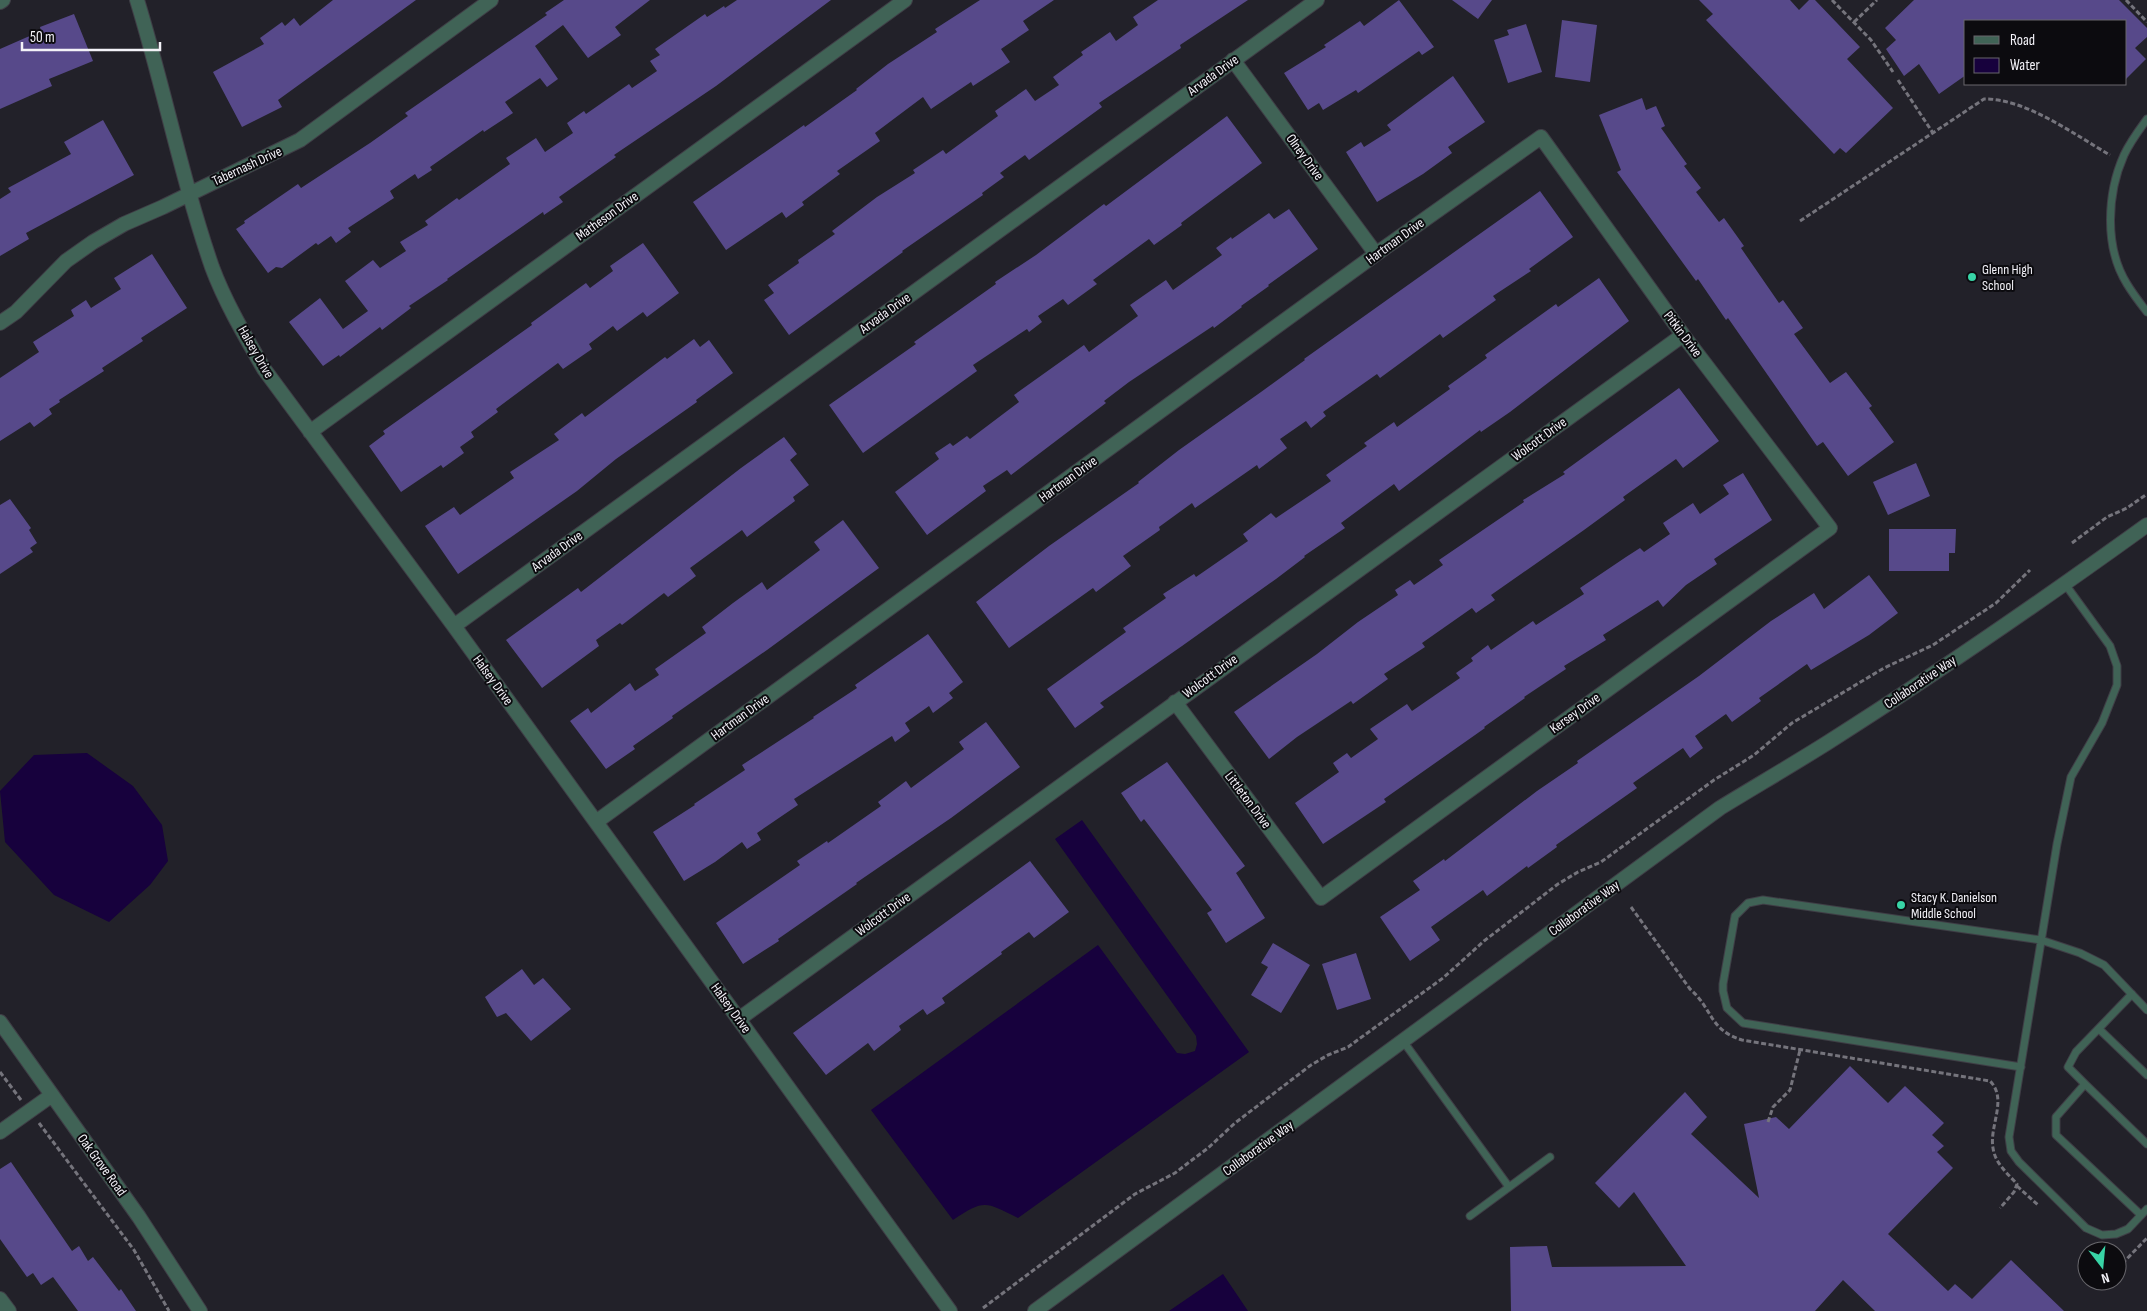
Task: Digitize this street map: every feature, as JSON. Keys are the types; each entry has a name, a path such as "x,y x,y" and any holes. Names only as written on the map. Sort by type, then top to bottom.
{"street":[{"name":"Halsey Drive","path":"137,0 190,194 213,269 244,336 264,369 454,626 950,1311"},
{"name":"Tabernash Drive","path":"0,323 16,312 66,261 92,242 300,140 491,0"},
{"name":"Matheson Drive","path":"310,432 905,0"},
{"name":"Arvada Drive","path":"454,626 1317,0"},
{"name":"Olney Drive","path":"1233,60 1376,254"},
{"name":"Hartman Drive","path":"596,822 1376,254 1541,137"},
{"name":"Pitkin Drive","path":"1541,137 1683,334 1830,528"},
{"name":"Wolcott Drive","path":"739,1019 1683,334"},
{"name":"Collaborative Way","path":"1035,1311 1720,808 1834,739 2066,584 2147,525"},
{"name":"Kersey Drive","path":"1321,898 1830,528"},
{"name":"Littleton Drive","path":"1175,702 1321,898"},
{"name":"Oak Grove Road","path":"0,1022 139,1218 200,1311"},
{"path":"0,1132 52,1095"},
{"path":"0,1299 9,1311"}],"lane":[{"path":"2147,119 2125,153 2120,166 2115,183 2110,217 2116,261 2126,284 2147,312"},
{"path":"2066,584 2110,646 2117,666 2117,685 2102,723 2071,777 2009,1137 2012,1151 2019,1162 2086,1228 2102,1235 2116,1234 2128,1229 2147,1209"},
{"path":"2021,1067 1743,1023 1727,1008 1722,991 1735,916 1748,903 1763,900 2042,940 2080,953 2104,965 2147,1010"},
{"path":"2132,994 2076,1052 2068,1066 2147,1144"},
{"path":"2099,1028 2147,1075"},
{"path":"1403,1041 1509,1187"},
{"path":"2085,1084 2056,1117 2056,1135 2141,1215"},
{"path":"1470,1216 1550,1157"}],"path":[{"path":"1832,0 1871,40 1893,72"},
{"path":"1854,22 1877,0"},
{"path":"2126,0 2147,22"},
{"path":"1898,80 1933,132"},
{"path":"1800,221 1979,102 1989,99 2011,104 2041,116 2110,155"},
{"path":"2072,543 2107,517 2126,508 2147,494"},
{"path":"983,1308 1135,1194 1175,1172 1192,1160 1235,1123 1311,1065 1328,1055 1348,1047 1443,978 1484,940 1558,884 1578,872 1601,862 1714,780 1754,755 1792,723 1884,668 1933,645 1996,603 2030,570"},
{"path":"1631,907 1690,989 1702,1001 1714,1023 1731,1037 1990,1081 1997,1088 1999,1095 1993,1148 2002,1167 2017,1186 2038,1205"},
{"path":"1768,1122 1773,1107 1790,1090 1800,1050"},
{"path":"0,1072 69,1161 134,1250 170,1311"},
{"path":"2000,1208 2017,1186"},
{"path":"2127,1259 2147,1238"}],"water":[{"path":"87,753 133,786 162,825 168,861 150,885 109,922 54,895 5,842 0,791 34,755"},
{"path":"1082,820 1249,1052 1018,1218 985,1205 972,1209 953,1220 871,1110 1098,945 1177,1053 1185,1054 1195,1051 1197,1044 1196,1036 1055,839"},
{"path":"1223,1274 1248,1311 1169,1311"}],"building":[{"path":"333,0 416,0 278,100 282,107 242,127 213,72 264,44 260,38 282,22 285,26 294,18 300,26"},
{"path":"564,0 650,0 615,27 621,35 588,58 563,25 535,46 558,79 547,87 540,78 505,102 513,113 484,132 483,130 430,167 432,170 418,179 415,174 390,191 394,198 348,228 351,232 336,243 331,236 318,245 316,243 282,268 276,267 268,273 236,229 245,223 244,221 298,184 301,188 370,143 408,116 405,113 547,15 545,13"},
{"path":"737,0 831,0 716,86 614,155 616,157 559,197 563,202 544,215 543,212 447,279 409,306 411,308 382,330 380,327 340,357 339,355 323,366 289,322 320,298 343,329 368,311 345,281 373,260 380,268 406,251 400,242 428,225 425,221 457,198 459,200 510,164 506,158 536,138 545,152 573,133 567,123 584,111 586,114 629,84 632,88 657,71 650,61 660,55 655,49 705,14 707,17"},
{"path":"980,0 1054,0 1023,21 1029,30 1001,49 1010,62 973,86 971,82 931,109 923,97 875,133 880,141 837,171 840,174 802,202 804,205 786,218 782,212 726,250 693,202 804,125 805,127 857,90 888,64 937,32 935,29"},
{"path":"1158,0 1248,0 1180,45 1181,48 1099,103 1102,107 1029,160 1025,155 1000,173 1004,177 982,193 983,195 902,251 789,335 764,300 774,293 768,285 799,263 798,260 835,234 832,231 877,197 915,173 913,170 943,150 946,154 998,116 995,111 1026,89 1035,101 1059,85 1053,77 1083,55 1081,52 1110,32 1116,41 1138,25 1133,17"},
{"path":"1399,0 1434,47 1422,55 1419,51 1358,93 1356,90 1323,110 1319,103 1308,110 1284,73 1326,47 1324,45 1360,21 1364,26"},
{"path":"1452,0 1492,0 1478,19"},
{"path":"1699,0 1790,0 1799,10 1809,0 1815,0 1860,47 1847,59 1893,108 1846,153 1840,148 1834,154 1706,20 1713,14"},
{"path":"1914,0 2119,0 2147,28 2147,37 2135,48 2146,59 2127,78 2127,20 1964,20 1964,76 1939,94 1919,64 1904,76 1886,49 1896,40 1885,28"},
{"path":"74,14 93,61 49,79 52,86 0,109 0,49 41,31 40,27"},
{"path":"1562,20 1597,25 1590,82 1555,77"},
{"path":"1526,24 1542,72 1508,83 1494,40 1509,35 1507,30"},
{"path":"1453,76 1485,122 1448,147 1452,153 1423,174 1377,202 1346,152 1361,142 1364,147 1391,130 1387,125"},
{"path":"1642,98 1646,110 1656,106 1665,126 1661,128 1687,164 1684,166 1701,188 1696,192 1719,222 1724,218 1744,246 1741,248 1779,303 1783,300 1803,328 1794,334 1830,383 1846,372 1872,406 1869,408 1894,442 1848,476 1823,442 1817,446 1728,318 1726,320 1698,279 1696,281 1617,172 1621,170 1599,115"},
{"path":"1227,116 1262,163 1154,245 1149,239 1093,280 1097,284 1068,305 1063,299 1038,316 1042,322 1029,332 1027,329 973,365 977,371 863,453 829,405 916,344 914,342 996,284 995,282 1036,255 1104,204 1106,206"},
{"path":"103,120 134,175 26,233 29,239 0,256 0,199 11,192 8,188 71,154 64,142"},
{"path":"1540,191 1573,237 1529,269 1531,271 1493,296 1496,300 1443,338 1440,334 1380,378 1377,374 1323,412 1326,416 1311,428 1306,421 1280,439 1287,448 1259,469 1257,465 1195,508 1192,503 1159,527 1160,530 1123,556 1131,566 1096,592 1093,588 1009,648 976,602 1049,546 1139,483 1179,450"},
{"path":"1289,209 1318,249 1268,285 1214,328 1213,326 1129,382 1104,401 1106,403 1011,475 1007,470 983,486 986,491 927,535 895,492 939,459 935,453 950,443 953,446 967,436 970,439 1019,402 1014,395 1084,345 1089,352 1138,316 1130,305 1166,280 1173,290 1222,255 1216,248 1231,237 1232,239 1269,213 1274,219"},
{"path":"643,243 679,293 647,317 643,312 617,331 613,326 589,344 592,349 563,369 558,363 496,409 498,412 471,432 474,437 460,447 464,453 443,468 441,465 401,492 369,446 385,434 383,431 532,325 531,323 586,283 590,288 613,271 610,266"},
{"path":"152,254 187,308 141,338 143,341 102,368 104,371 59,400 60,402 49,409 52,414 34,427 30,422 0,441 0,378 39,352 33,342 74,316 71,310 86,300 91,308 121,289 114,278"},
{"path":"1599,278 1629,321 1510,412 1481,432 1480,430 1399,491 1394,484 1341,523 1345,528 1100,703 1104,707 1075,728 1047,689 1126,632 1123,628 1166,598 1163,594 1194,574 1196,577 1248,541 1243,534 1271,513 1276,518 1331,481 1326,475 1367,446 1364,443 1394,422 1397,427 1450,389 1448,386 1487,358 1485,355 1556,304 1558,307"},
{"path":"694,339 700,347 709,340 733,373 696,400 697,402 616,459 577,491 458,574 425,526 454,507 460,515 514,478 510,472 559,440 554,434 582,413 585,417 665,357 667,359"},
{"path":"1679,388 1719,441 1683,468 1676,459 1623,497 1625,500 1491,595 1495,600 1476,613 1472,608 1422,643 1425,647 1384,674 1388,679 1353,704 1351,701 1297,737 1269,759 1234,712 1398,595 1395,590 1410,580 1414,585 1443,565 1439,560 1524,502 1523,500 1565,474 1563,472"},
{"path":"784,437 797,454 790,460 809,485 793,497 795,501 747,537 742,530 690,568 696,576 668,597 664,593 622,625 620,623 596,640 599,646 542,688 506,640 578,588 581,592"},
{"path":"1916,463 1930,496 1888,515 1873,482"},
{"path":"1743,473 1772,520 1714,559 1717,564 1686,585 1663,607 1658,600 1603,635 1606,640 1564,666 1566,669 1524,697 1485,728 1384,799 1386,802 1323,844 1295,803 1339,772 1333,763 1347,753 1351,758 1378,739 1370,729 1407,704 1412,711 1460,678 1456,673 1473,661 1471,658 1488,645 1491,650 1533,621 1536,625 1584,594 1580,588 1640,548 1644,552 1670,534 1663,523 1693,503 1700,514 1729,494 1723,485"},
{"path":"10,499 31,528 29,530 37,543 30,548 33,552 0,574 0,505"},
{"path":"843,520 879,568 767,650 672,716 673,718 633,746 635,749 606,769 570,721 588,708 591,713 630,683 635,691 659,675 655,669 706,633 702,627 762,582 767,590 820,550 814,542"},
{"path":"1889,529 1956,529 1955,553 1949,553 1949,571 1889,571"},
{"path":"1869,575 1898,613 1869,635 1811,670 1807,664 1759,698 1761,701 1732,722 1726,714 1695,736 1703,748 1690,758 1683,748 1633,783 1637,788 1556,845 1557,847 1528,868 1527,866 1487,896 1483,890 1431,927 1440,940 1410,961 1380,917 1420,890 1413,881 1444,859 1445,861 1537,791 1578,763 1577,761 1699,676 1771,621 1814,593 1824,609"},
{"path":"928,634 963,682 949,693 953,698 933,713 929,706 905,723 910,731 895,742 892,736 794,799 798,805 757,833 761,840 747,849 742,842 715,862 684,881 653,832 745,770 742,765 857,688 855,685"},
{"path":"986,722 1020,767 951,818 778,939 779,941 743,964 716,923 800,865 797,861 827,841 828,843 881,806 878,802 906,781 911,788 964,749 959,742"},
{"path":"1167,762 1245,866 1236,873 1265,918 1226,943 1207,913 1212,910 1144,819 1141,822 1121,793"},
{"path":"1030,861 1069,912 1034,938 1029,932 942,998 945,1003 927,1015 923,1009 899,1026 901,1030 874,1051 868,1043 826,1075 793,1033"},
{"path":"1273,943 1310,965 1281,1013 1251,995 1268,967 1261,963"},
{"path":"1356,953 1371,999 1337,1010 1322,964"},
{"path":"522,969 534,985 543,978 571,1009 531,1041 506,1013 497,1017 485,997"},
{"path":"1850,1066 1888,1103 1905,1086 1944,1123 1932,1135 1944,1146 1937,1152 1953,1168 1888,1234 1948,1291 1955,1284 1972,1299 2011,1260 2064,1311 1875,1311 1843,1280 1815,1311 1511,1311 1510,1247 1547,1246 1552,1267 1686,1266 1634,1192 1619,1208 1595,1183 1685,1092 1707,1117 1691,1134 1759,1198 1744,1124 1776,1117 1789,1129"},
{"path":"11,1162 72,1251 79,1246 88,1261 93,1257 119,1291 121,1289 136,1311 78,1311 53,1277 41,1285 33,1273 27,1277 0,1239 0,1169"}],"place":[{"name":"Glenn High School","path":"1972,277"},
{"name":"Stacy K. Danielson Middle School","path":"1901,905"}]}
